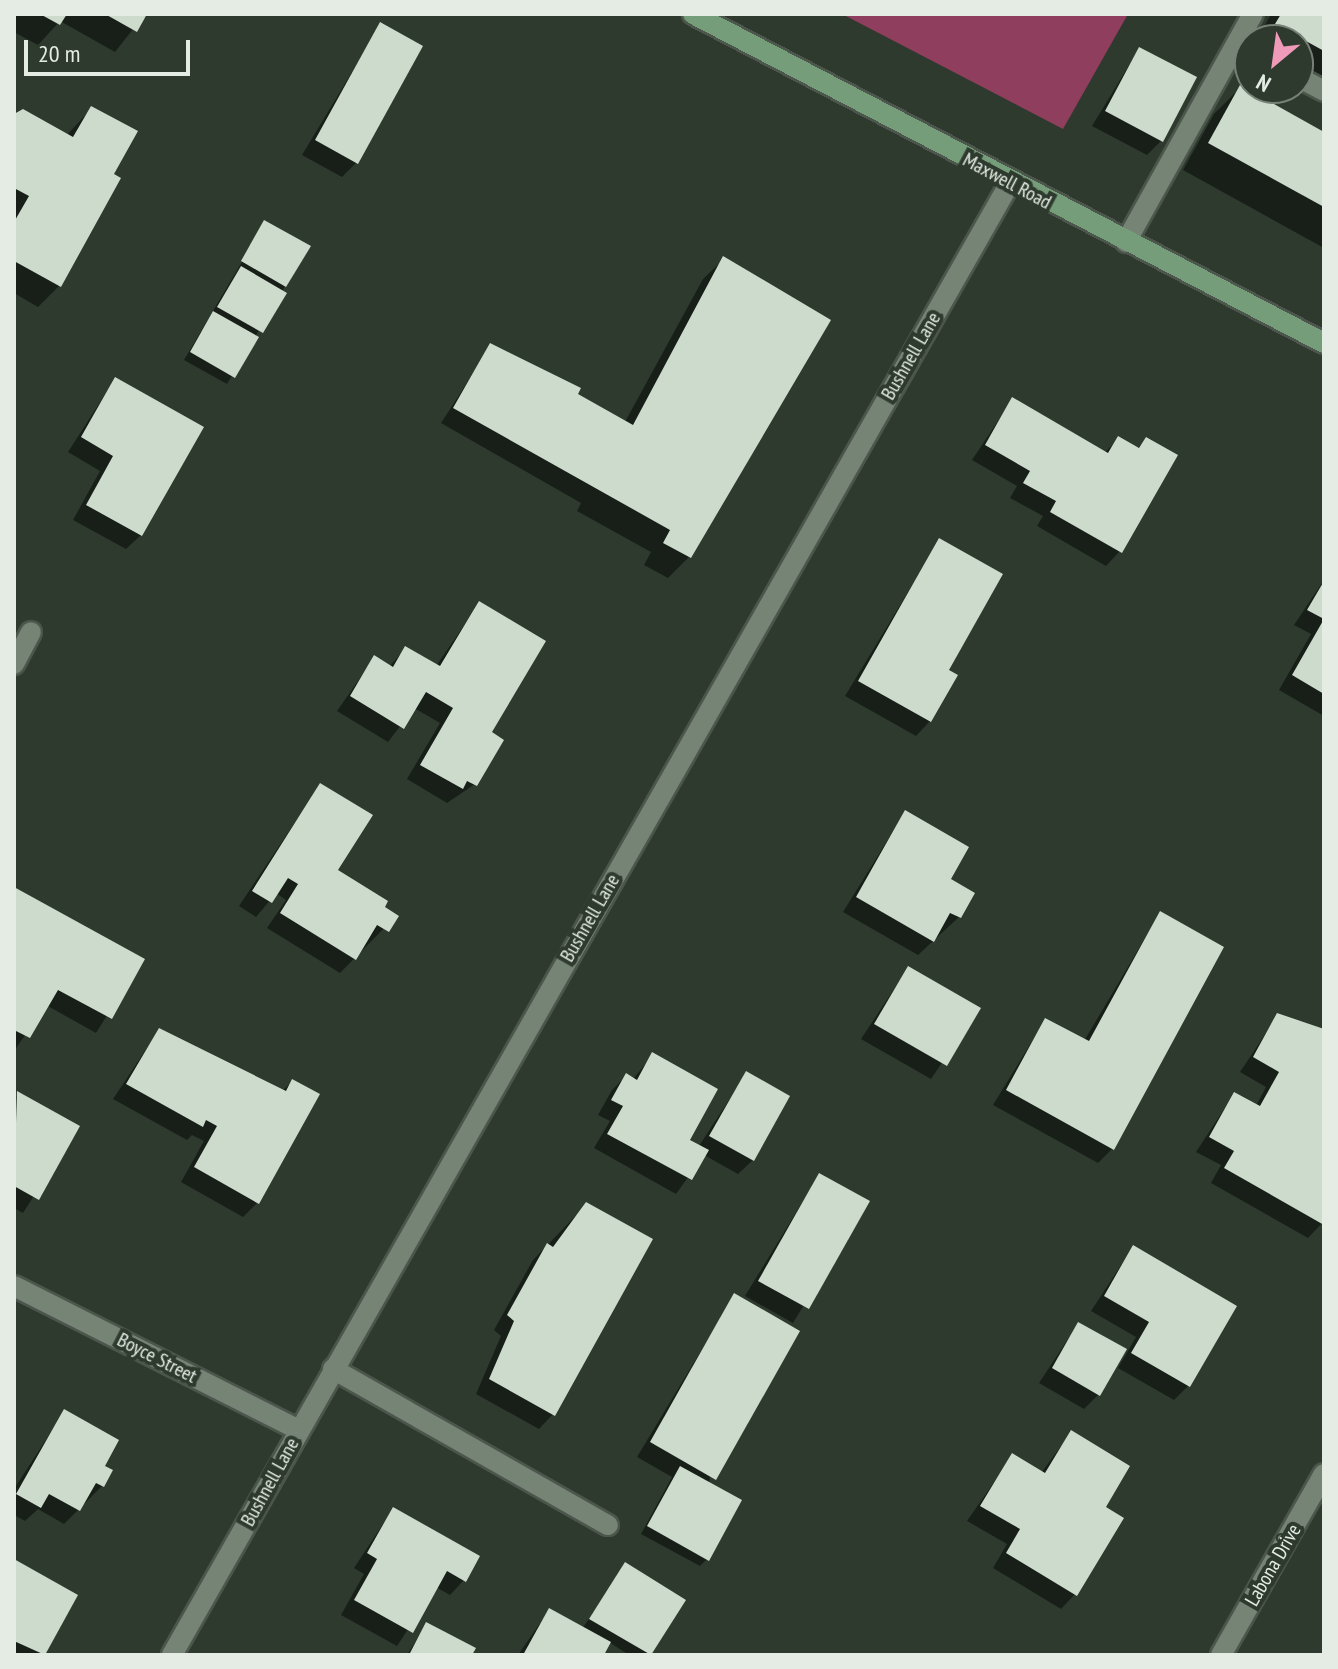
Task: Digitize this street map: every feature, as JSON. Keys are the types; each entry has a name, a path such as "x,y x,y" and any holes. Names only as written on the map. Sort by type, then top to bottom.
{"main road":[{"name":"Maxwell Road","path":"693,14 1010,183 1324,343"}],"street":[{"path":"1126,242 1234,63"},
{"name":"Bushnell Lane","path":"172,1655 1010,183"},
{"path":"14,664 31,632"},
{"name":"Boyce Street","path":"14,1286 299,1430"},
{"path":"333,1369 608,1525"},
{"name":"Labona Drive","path":"1221,1655 1324,1474"}],"shaded area":[{"path":"842,14 1128,14 1063,129"}],"building":[{"path":"40,14 67,14 60,25"},
{"path":"105,14 147,14 137,32"},
{"path":"1281,14 1324,14 1324,51 1314,45 1314,24 1275,24"},
{"path":"380,22 423,46 358,164 315,140"},
{"path":"1139,47 1197,77 1163,142 1105,111"},
{"path":"1234,96 1234,104 1274,104 1324,132 1324,207 1208,143"},
{"path":"91,106 138,131 114,174 121,178 61,287 14,261 14,222 29,196 14,188 14,114 23,109 73,137"},
{"path":"264,220 311,246 286,287 241,261"},
{"path":"723,256 831,320 691,558 663,543 670,530 453,408 490,343 581,388 578,394 633,425"},
{"path":"241,266 287,293 263,333 217,307"},
{"path":"213,311 259,337 235,378 190,352"},
{"path":"115,377 204,427 142,536 86,505 113,456 81,437"},
{"path":"1012,397 1108,453 1118,436 1139,448 1146,437 1178,455 1122,553 1050,512 1056,501 1023,483 1030,471 985,445"},
{"path":"939,538 1003,574 949,670 958,675 931,722 858,681"},
{"path":"1324,581 1324,619 1307,610"},
{"path":"479,601 546,641 492,732 504,740 477,786 467,781 463,789 420,765 453,708 426,692 404,729 350,696 374,655 393,667 405,646 440,666"},
{"path":"1324,619 1324,694 1292,675"},
{"path":"320,783 373,815 338,870 388,901 385,907 399,916 389,932 377,925 356,960 280,913 298,884 288,878 272,903 252,891"},
{"path":"905,810 969,847 951,879 975,893 961,918 950,913 934,942 856,897"},
{"path":"14,887 145,959 112,1019 58,990 30,1038 14,1030"},
{"path":"1160,911 1224,947 1114,1150 1006,1090 1045,1018 1089,1041"},
{"path":"908,966 981,1008 947,1066 874,1024"},
{"path":"1277,1013 1324,1029 1324,1225 1224,1168 1234,1151 1209,1137 1234,1092 1260,1106 1279,1072 1253,1057"},
{"path":"159,1028 286,1091 292,1079 320,1094 259,1204 194,1167 217,1126 206,1120 203,1127 126,1084"},
{"path":"652,1052 718,1089 690,1140 709,1150 692,1180 607,1134 623,1106 611,1100 626,1073 637,1080"},
{"path":"746,1071 790,1096 754,1161 709,1136"},
{"path":"17,1091 80,1126 39,1200 14,1186"},
{"path":"819,1173 870,1201 809,1309 758,1281"},
{"path":"586,1202 653,1239 555,1416 489,1379 514,1321 507,1315 547,1243 553,1247"},
{"path":"1133,1245 1237,1306 1190,1387 1131,1353 1149,1322 1104,1296"},
{"path":"734,1293 800,1331 716,1480 650,1442"},
{"path":"1078,1322 1127,1349 1100,1396 1052,1368"},
{"path":"64,1409 119,1440 105,1466 113,1470 104,1487 96,1483 80,1511 49,1494 41,1508 16,1494"},
{"path":"1071,1430 1130,1466 1106,1507 1124,1518 1077,1596 1006,1553 1020,1529 980,1506 1012,1453 1045,1473"},
{"path":"680,1466 742,1500 709,1561 647,1526"},
{"path":"393,1507 480,1556 466,1582 447,1571 413,1633 354,1600 377,1559 367,1553"},
{"path":"14,1559 78,1595 45,1655 14,1641"},
{"path":"625,1562 686,1600 651,1655 589,1619"},
{"path":"549,1608 611,1642 604,1655 523,1655"},
{"path":"426,1622 476,1648 472,1655 409,1655"}]}
